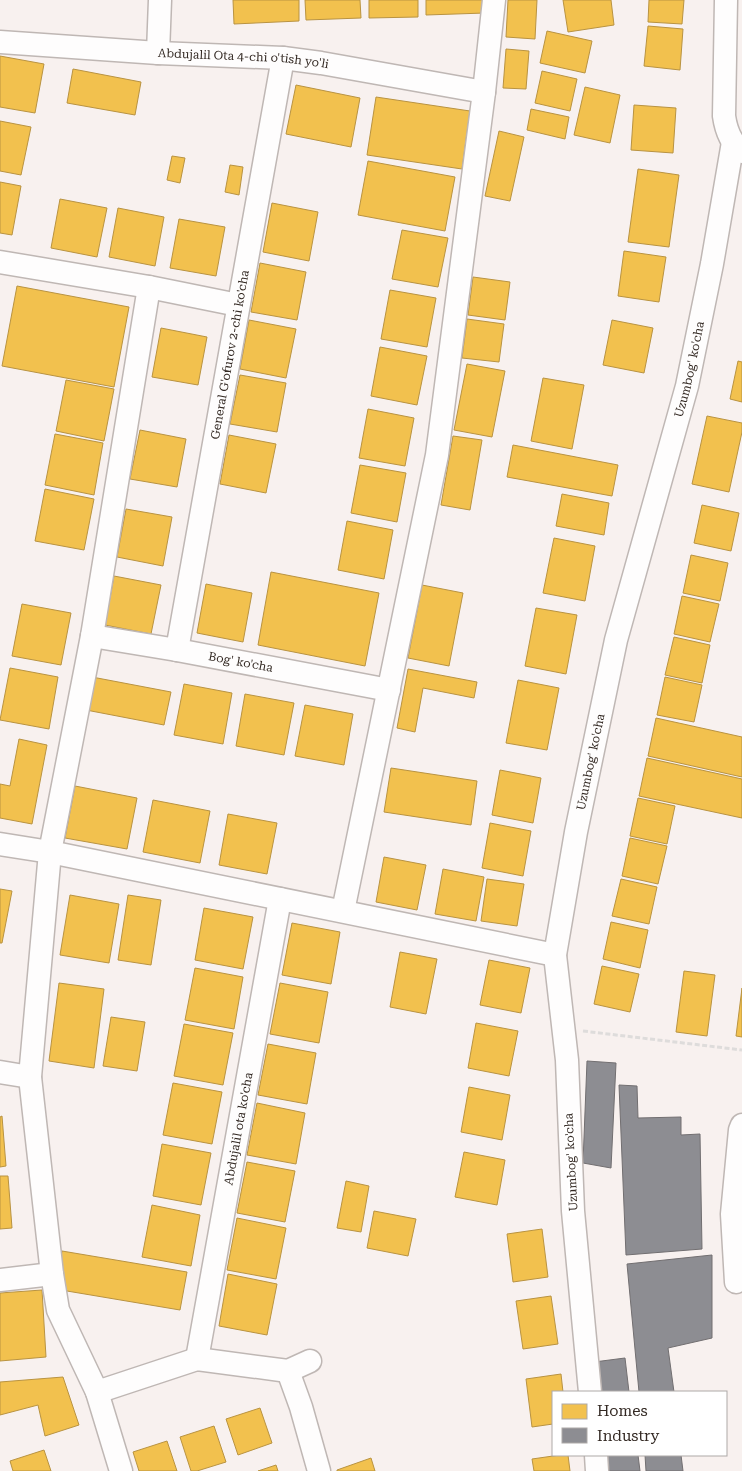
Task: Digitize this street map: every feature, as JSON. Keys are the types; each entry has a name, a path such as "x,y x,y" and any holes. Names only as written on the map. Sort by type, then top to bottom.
{"street":[{"path":"158,53 160,0"},
{"path":"343,911 437,455 484,92 494,0"},
{"path":"726,0 724,116 725,125 737,147"},
{"name":"Abdujalil Ota 4-chi o'tish yo'li","path":"0,42 158,53 283,58 484,92"},
{"name":"General G'ofurov 2-chi ko'cha","path":"176,650 283,58"},
{"name":"Uzumbog' ko'cha","path":"590,1391 573,1211 567,1060 555,955 576,832 616,640 686,386 737,147"},
{"path":"0,262 149,287 238,306"},
{"path":"121,1471 97,1392 58,1310 52,1274 30,1077 50,852 92,636 149,287"},
{"name":"Bog' ko'cha","path":"92,636 389,690"},
{"path":"0,844 50,852 555,955"},
{"name":"Abdujalil ota ko'cha","path":"198,1359 280,899"},
{"path":"0,1072 30,1077"},
{"path":"736,1282 732,1214 742,1125"},
{"path":"0,1280 52,1274"},
{"path":"97,1392 198,1359 288,1371 310,1361"},
{"path":"288,1371 301,1407 318,1471"},
{"path":"596,1456 597,1471"}],"path":[{"path":"563,1028 742,1050"}],"building: Homes":[{"path":"233,0 299,0 299,21 234,24"},
{"path":"305,0 360,0 361,18 306,20"},
{"path":"369,0 418,0 418,17 369,18"},
{"path":"426,0 484,0 485,13 426,15"},
{"path":"508,0 537,0 535,39 506,37"},
{"path":"563,0 611,0 614,25 568,32"},
{"path":"649,0 684,0 682,24 648,22"},
{"path":"648,26 683,29 680,70 644,66"},
{"path":"547,31 592,41 585,73 540,63"},
{"path":"506,49 529,51 526,89 503,88"},
{"path":"0,56 44,64 35,113 0,107"},
{"path":"73,69 141,82 135,115 67,103"},
{"path":"542,71 577,79 570,111 535,103"},
{"path":"296,85 360,98 351,147 286,134"},
{"path":"585,87 620,95 610,143 574,135"},
{"path":"376,97 470,111 462,169 367,155"},
{"path":"634,105 676,108 673,153 631,150"},
{"path":"531,109 569,117 565,139 527,130"},
{"path":"0,121 31,127 21,175 0,171"},
{"path":"499,131 524,137 510,201 485,196"},
{"path":"172,156 185,158 180,183 167,180"},
{"path":"368,161 455,177 445,231 358,215"},
{"path":"230,165 243,167 239,195 225,192"},
{"path":"638,169 679,175 669,247 628,242"},
{"path":"0,182 21,186 12,235 0,233"},
{"path":"60,199 107,208 97,257 51,248"},
{"path":"272,203 318,212 309,261 263,252"},
{"path":"118,208 164,217 155,266 109,257"},
{"path":"179,219 225,227 216,276 170,268"},
{"path":"402,230 448,238 438,287 392,279"},
{"path":"624,251 666,257 659,302 618,296"},
{"path":"260,263 306,272 297,320 251,312"},
{"path":"473,277 510,282 505,320 468,315"},
{"path":"17,286 129,307 114,387 2,366"},
{"path":"390,290 436,298 427,347 381,339"},
{"path":"467,319 504,324 499,362 462,358"},
{"path":"249,320 296,329 286,378 240,369"},
{"path":"612,320 653,328 644,373 603,365"},
{"path":"161,328 207,337 198,385 152,377"},
{"path":"380,347 427,356 417,405 371,396"},
{"path":"738,361 742,362 742,402 730,399"},
{"path":"467,364 505,371 492,437 454,430"},
{"path":"240,375 286,383 277,432 230,424"},
{"path":"543,378 584,385 572,449 531,441"},
{"path":"66,380 114,389 104,441 56,431"},
{"path":"368,409 414,418 405,466 359,458"},
{"path":"707,416 742,423 742,432 729,492 692,484"},
{"path":"140,430 186,439 177,487 130,479"},
{"path":"55,434 103,443 94,495 45,485"},
{"path":"229,435 276,444 266,493 220,484"},
{"path":"453,436 482,440 470,510 441,505"},
{"path":"513,445 618,465 612,496 507,477"},
{"path":"360,465 406,473 397,522 351,513"},
{"path":"45,489 94,499 84,550 35,541"},
{"path":"562,494 609,503 604,535 556,526"},
{"path":"702,505 739,513 731,551 694,543"},
{"path":"126,509 172,517 163,566 117,557"},
{"path":"347,521 393,530 384,579 338,570"},
{"path":"554,538 595,546 585,601 543,593"},
{"path":"691,555 728,563 720,601 683,593"},
{"path":"271,572 379,593 365,666 258,645"},
{"path":"114,576 161,585 151,634 105,625"},
{"path":"206,584 252,593 243,642 197,633"},
{"path":"422,585 463,593 449,666 408,658"},
{"path":"682,596 719,604 710,642 674,634"},
{"path":"22,604 71,613 61,665 12,656"},
{"path":"536,608 577,615 566,674 525,666"},
{"path":"674,637 710,645 702,683 665,675"},
{"path":"10,668 58,677 49,729 0,720"},
{"path":"408,669 477,682 474,698 423,688 415,732 397,728"},
{"path":"92,677 171,692 164,725 86,710"},
{"path":"665,677 702,685 694,722 657,715"},
{"path":"518,680 559,688 547,750 506,743"},
{"path":"184,684 232,693 223,744 174,735"},
{"path":"245,694 294,703 284,755 236,746"},
{"path":"305,705 353,714 344,765 295,756"},
{"path":"656,718 742,737 742,777 648,756"},
{"path":"19,739 47,745 32,824 0,818 0,784 10,786"},
{"path":"647,758 742,779 742,818 639,796"},
{"path":"391,768 477,781 471,825 384,812"},
{"path":"500,770 541,778 533,823 492,815"},
{"path":"75,786 137,798 127,849 65,838"},
{"path":"638,798 675,806 667,844 630,836"},
{"path":"153,800 210,811 200,863 143,852"},
{"path":"228,814 277,823 267,874 219,865"},
{"path":"490,823 531,831 523,876 482,868"},
{"path":"630,838 667,846 658,884 622,876"},
{"path":"384,857 426,865 417,910 376,902"},
{"path":"443,869 484,877 476,921 435,914"},
{"path":"487,879 524,884 517,926 481,921"},
{"path":"621,879 657,887 649,924 612,916"},
{"path":"0,889 12,891 2,943 0,943"},
{"path":"70,895 119,904 109,963 60,955"},
{"path":"128,895 161,900 151,965 118,960"},
{"path":"204,908 253,917 243,969 195,960"},
{"path":"611,922 648,930 640,968 603,959"},
{"path":"292,923 340,932 331,984 282,975"},
{"path":"400,952 437,959 426,1014 390,1007"},
{"path":"489,960 530,968 521,1013 480,1005"},
{"path":"602,966 639,974 630,1012 594,1004"},
{"path":"195,968 243,977 234,1029 185,1020"},
{"path":"684,971 715,975 707,1036 676,1032"},
{"path":"59,983 104,989 94,1068 49,1061"},
{"path":"280,983 328,992 319,1043 270,1034"},
{"path":"742,988 742,1037 736,1036"},
{"path":"111,1017 145,1022 137,1071 103,1066"},
{"path":"476,1023 518,1031 509,1076 468,1068"},
{"path":"184,1024 233,1033 223,1085 174,1076"},
{"path":"268,1044 316,1053 307,1104 258,1095"},
{"path":"173,1083 222,1092 212,1144 163,1135"},
{"path":"469,1087 510,1095 502,1140 461,1132"},
{"path":"257,1103 305,1113 296,1164 247,1155"},
{"path":"2,1116 6,1166 0,1167 0,1117"},
{"path":"162,1144 211,1153 201,1205 153,1196"},
{"path":"464,1152 505,1160 497,1205 455,1197"},
{"path":"247,1162 295,1171 285,1222 237,1213"},
{"path":"0,1176 8,1176 12,1228 0,1229"},
{"path":"346,1181 369,1186 361,1232 337,1228"},
{"path":"152,1205 200,1215 191,1266 142,1257"},
{"path":"374,1211 416,1219 408,1256 367,1248"},
{"path":"237,1218 286,1228 276,1279 227,1270"},
{"path":"542,1229 548,1277 513,1282 507,1234"},
{"path":"62,1251 187,1272 180,1310 55,1289"},
{"path":"228,1274 277,1284 267,1335 219,1326"},
{"path":"42,1290 46,1357 0,1361 0,1293"},
{"path":"551,1296 558,1344 523,1349 516,1301"},
{"path":"561,1374 563,1391 552,1391 552,1424 532,1427 526,1379"},
{"path":"63,1377 79,1425 45,1436 38,1405 0,1415 0,1382"},
{"path":"260,1408 272,1443 238,1455 226,1419"},
{"path":"214,1426 226,1462 191,1471 180,1437"},
{"path":"167,1441 177,1471 139,1471 133,1452"},
{"path":"44,1450 51,1471 13,1471 10,1461"},
{"path":"568,1456 570,1471 534,1471 532,1459"},
{"path":"371,1458 375,1471 337,1471 337,1470"},
{"path":"276,1465 278,1471 258,1471"}],"building: Industry":[{"path":"587,1061 616,1063 611,1168 583,1163"},
{"path":"619,1085 637,1086 638,1118 681,1117 681,1135 700,1134 702,1249 626,1255"},
{"path":"712,1255 712,1338 668,1348 674,1391 639,1391 627,1264"},
{"path":"625,1358 629,1391 599,1391 594,1362"},
{"path":"607,1456 638,1456 640,1471 609,1471"},
{"path":"645,1456 681,1456 683,1471 646,1471"}]}
